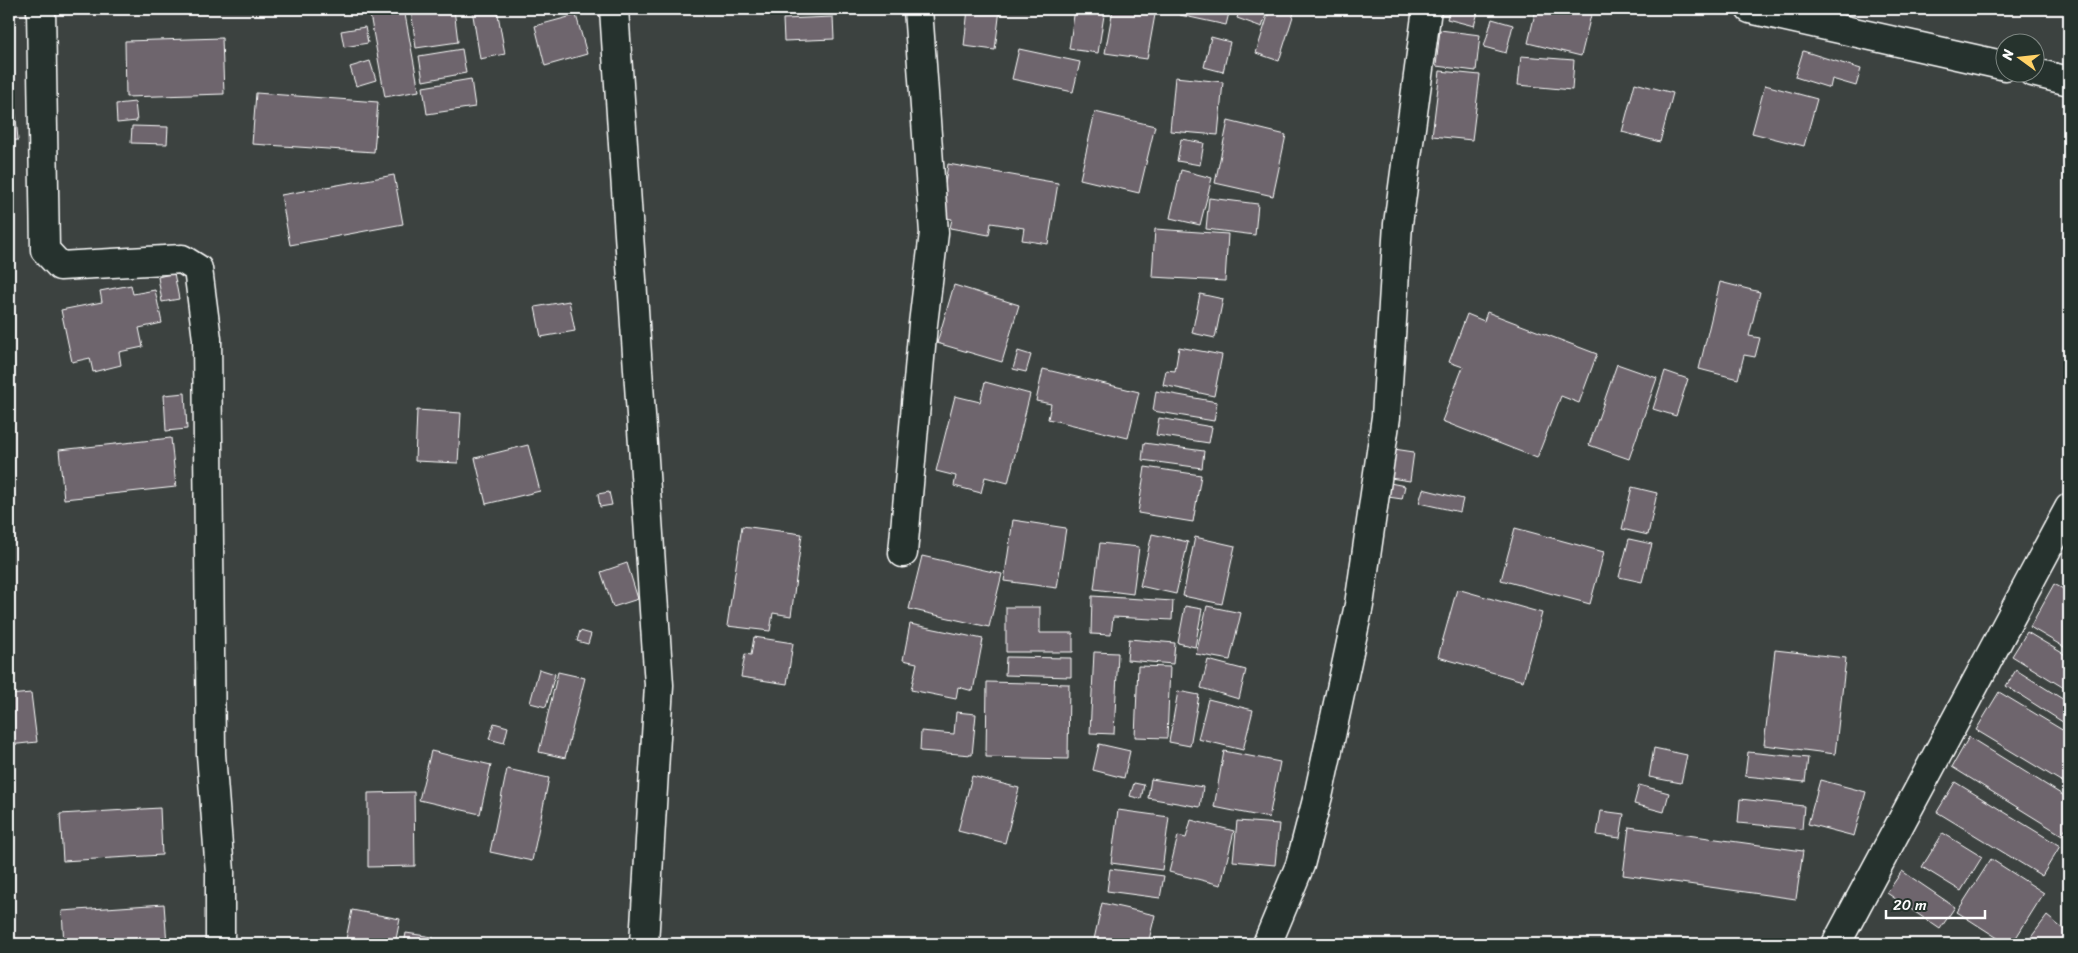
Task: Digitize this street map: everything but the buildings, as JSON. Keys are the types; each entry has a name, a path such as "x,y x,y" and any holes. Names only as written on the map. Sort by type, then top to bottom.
{"street":[{"path":"41,9 45,250 60,266 182,258 198,269 207,339 211,754 220,872 220,944"},
{"path":"614,9 659,685 644,944"},
{"path":"904,553 923,324 934,233 918,9"},
{"path":"1267,944 1302,856 1320,792 1359,605 1386,417 1398,224 1427,9"},
{"path":"1750,9 1801,14 1996,63"},
{"path":"2046,75 2069,81"},
{"path":"1836,944 2069,508"}]}
